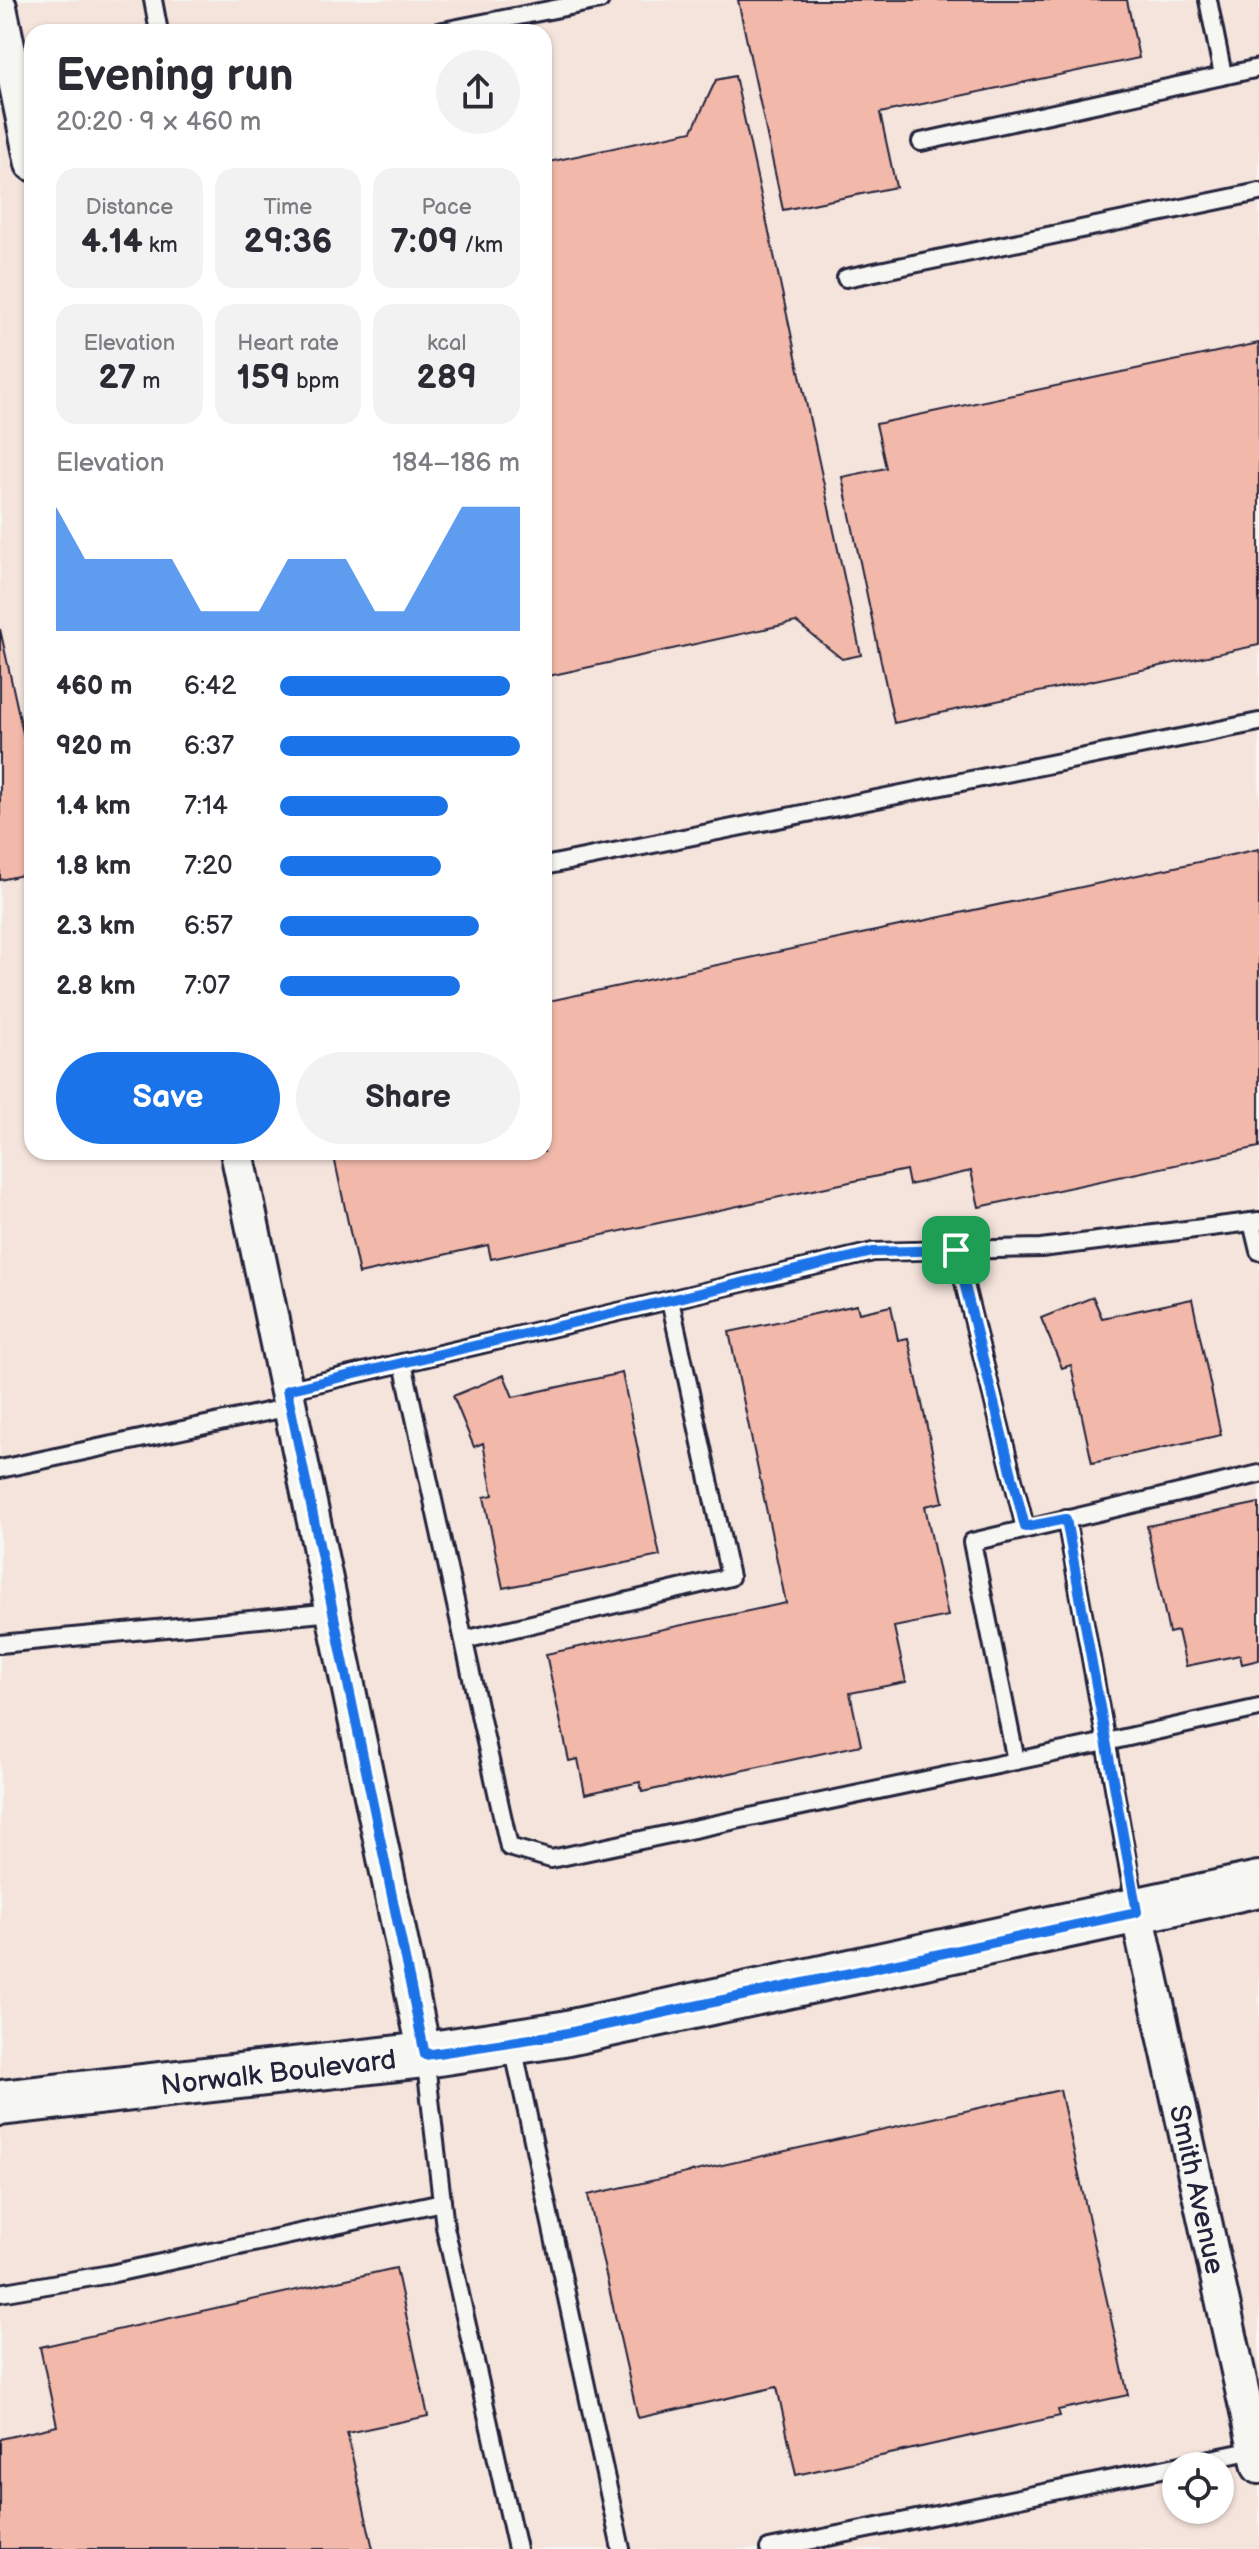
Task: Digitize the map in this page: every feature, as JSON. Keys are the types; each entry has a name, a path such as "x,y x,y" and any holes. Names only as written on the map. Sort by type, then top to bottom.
{"main road":[{"name":"Norwalk Boulevard","path":"0,2103 425,2055 563,2034 1259,1884"}],"street":[{"path":"0,7 24,106"},
{"path":"239,1160 425,2055"},
{"name":"Smith Avenue","path":"1137,1912 1257,2458"}],"lane":[{"path":"153,0 158,24"},
{"path":"478,24 600,0"},
{"path":"1208,0 1223,75"},
{"path":"921,142 1259,68"},
{"path":"846,278 1259,192"},
{"path":"552,864 1259,722"},
{"path":"0,1469 288,1398 403,1363 873,1252 1041,1248 1256,1222 1259,1251"},
{"path":"956,1250 1025,1527"},
{"path":"464,1640 730,1577 670,1300"},
{"path":"403,1363 509,1847 551,1859 1259,1708"},
{"path":"1016,1761 972,1542 1259,1474"},
{"path":"1066,1519 1137,1912"},
{"path":"0,1644 333,1612"},
{"path":"512,2041 621,2549"},
{"path":"425,2055 442,2202 517,2549"},
{"path":"0,2293 110,2274 442,2202"},
{"path":"769,2549 1257,2458"}],"shaded area":[{"path":"0,0 1259,0 1259,2549 0,2549"}],"building":[{"path":"738,0 1127,0 1139,58 880,113 896,187 783,210"},
{"path":"735,76 861,655 842,659 796,622 552,675 552,161 692,131 716,80"},
{"path":"1259,343 1259,645 894,723 842,477 886,468 876,424"},
{"path":"0,629 24,738 24,875 0,880"},
{"path":"1259,849 1259,1147 979,1207 971,1171 909,1185 906,1170 491,1259 488,1245 359,1274 335,1160 552,1160 552,1000"},
{"path":"1093,1297 1102,1318 1192,1299 1221,1435 1092,1463 1071,1365 1062,1368 1041,1318"},
{"path":"857,1305 859,1313 891,1306 898,1340 908,1338 943,1502 925,1506 948,1616 894,1627 906,1682 850,1693 861,1745 642,1792 640,1782 585,1794 578,1759 569,1761 546,1654 786,1603 729,1332"},
{"path":"622,1373 660,1556 503,1588 484,1497 493,1495 483,1443 474,1447 453,1396 504,1375 513,1397"},
{"path":"1259,1503 1259,1660 1242,1664 1240,1655 1186,1666 1178,1631 1169,1633 1147,1526"},
{"path":"1060,2090 1128,2395 1058,2410 1060,2416 796,2475 777,2387 638,2418 588,2195"},
{"path":"396,2268 428,2416 347,2433 373,2549 0,2549 0,2439 57,2426 40,2347"}],"route":[{"path":"956,1250 1025,1527 1066,1519 1137,1912 563,2034 425,2055 287,1390 873,1252 956,1250"}]}
